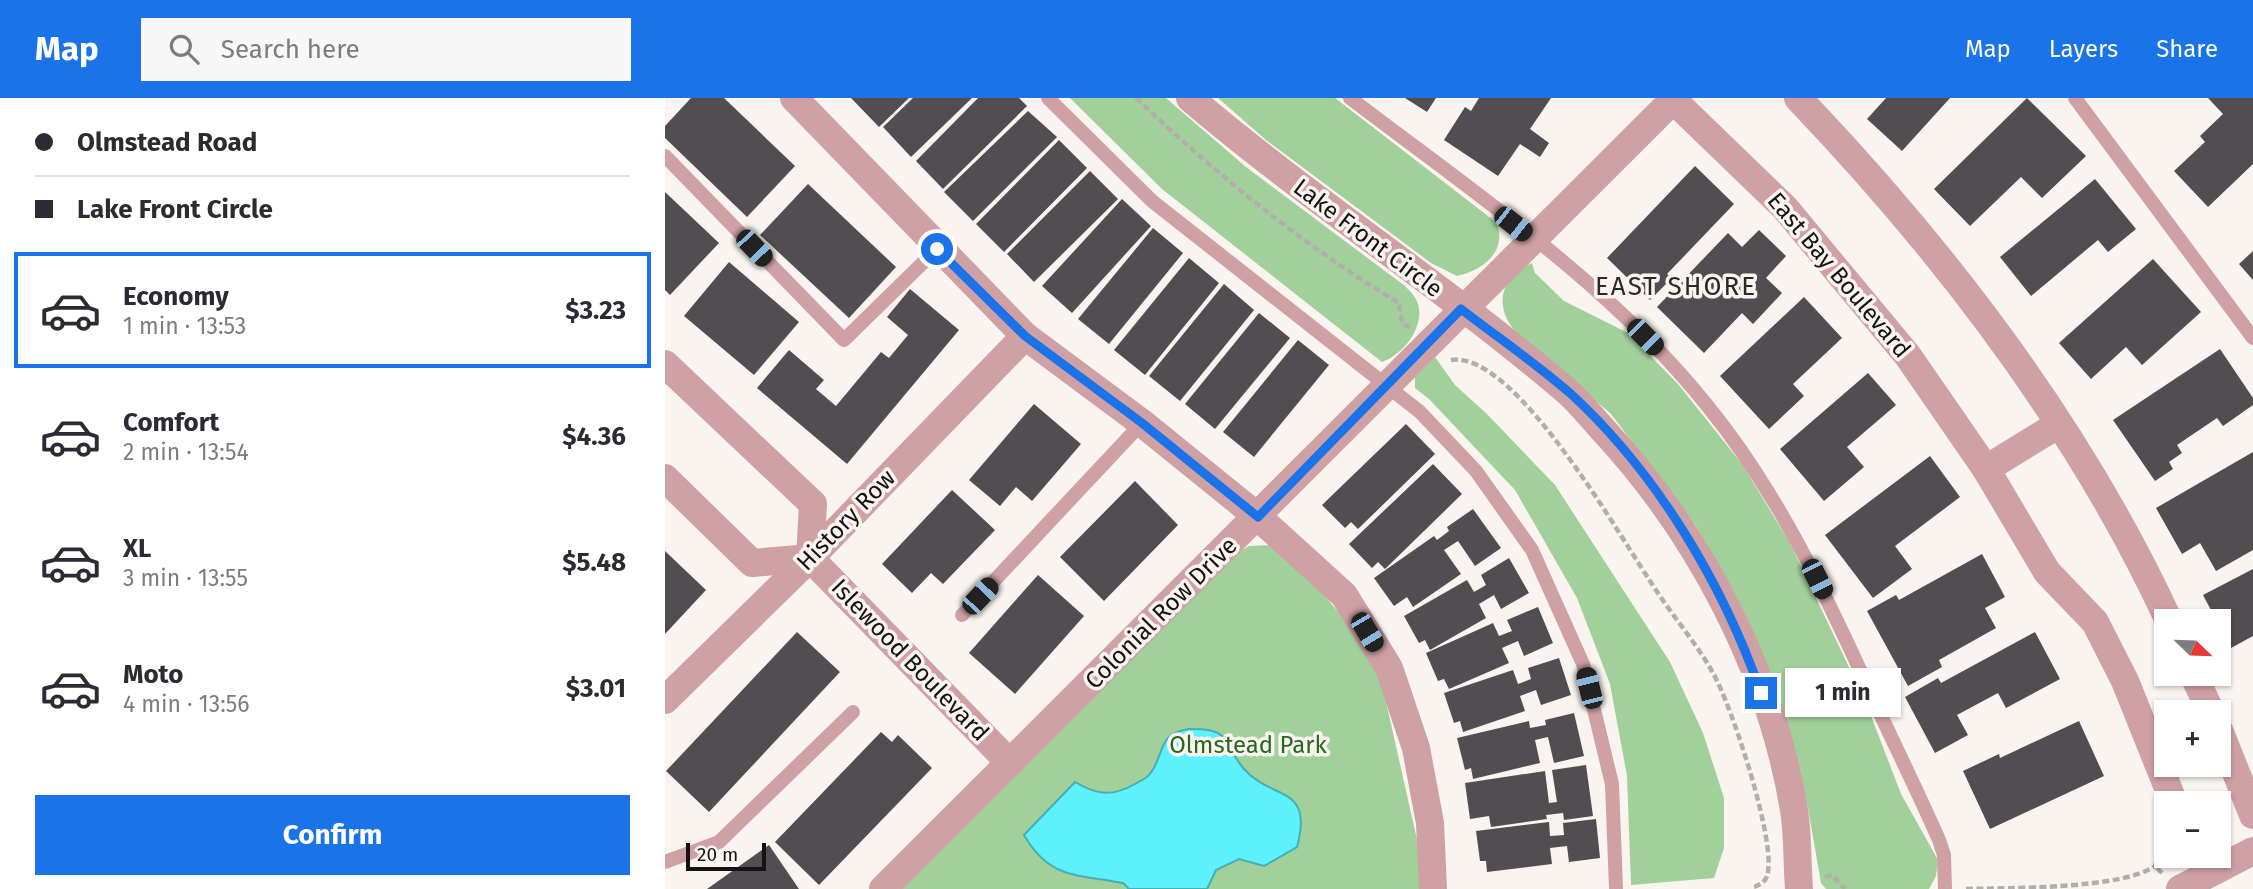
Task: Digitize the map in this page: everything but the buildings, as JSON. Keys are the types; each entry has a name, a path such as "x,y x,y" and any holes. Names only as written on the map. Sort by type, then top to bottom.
{"street":[{"path":"794,98 937,249 1025,336 1142,423 1258,517 1344,595 1389,668 1416,748 1430,823 1433,889"},
{"name":"Lake Front Circle","path":"1190,98 1249,149 1571,395 1635,465 1697,554 1747,652 1776,734 1794,811 1799,889"},
{"path":"1798,98 1854,157 1973,300 2059,424 2096,483 2163,609"},
{"name":"Colonial Row Drive","path":"883,889 1258,517 1461,309 1534,240 1673,99"},
{"name":"East Bay Boulevard","path":"1673,99 1777,200 1849,282 1908,356 1986,469 2047,572 2095,622 2125,681 2169,791"},
{"name":"History Row","path":"665,700 810,558 1025,336"},
{"name":"Islewood Boulevard","path":"665,364 813,504 810,558 1010,763"},
{"path":"1986,469 2059,424"},
{"name":"Islewood Boulevard","path":"665,478 752,563 810,558"},
{"path":"2231,760 2253,815"},
{"path":"2196,878 2253,851"}],"lane":[{"path":"1048,98 1152,201 1420,412 1476,471 1532,550 1587,677 1612,784 1616,889"},
{"path":"1350,98 1534,240 1635,327 1680,373 1728,432 1776,501 1829,602 1939,840 1944,855 1945,889"},
{"path":"2075,98 2253,338"},
{"path":"665,156 844,340 937,249"},
{"path":"962,615 1142,423"},
{"path":"665,862 719,842 853,712"}],"path":[{"path":"1136,98 1188,147 1323,253 1399,303 1402,324 1416,329 1431,340 1449,360 1471,361 1518,396 1557,439 1714,673 1736,728 1760,815 1769,866 1766,878 1756,889"},
{"path":"1966,889 2083,886 2129,878 2154,866"}],"green space":[{"path":"1070,98 1166,98 1246,167 1405,286 1418,304 1418,322 1411,339 1397,353 1382,362 1162,189"},
{"path":"1218,98 1335,98 1497,223 1499,243 1496,251 1484,264 1457,276 1431,263 1266,140"},
{"path":"1532,263 1535,273 1564,301 1628,333 1678,384 1742,464 1790,543 1866,703 1901,794 1938,860 1936,876 1929,889 1826,889 1821,883 1808,808 1791,740 1733,592 1696,526 1611,414 1514,330 1508,320 1504,310 1504,292 1514,276"},
{"path":"1435,357 1455,385 1487,414 1555,485 1670,662 1703,733 1724,798 1724,848 1714,878 1631,885 1627,776 1610,684 1577,598 1515,490 1429,399 1415,388 1415,377"},
{"name":"Olmstead Park","path":"1274,545 1297,562 1349,625 1380,675 1422,862 1420,889 901,889 1235,554 1249,546"}],"water":[{"path":"1189,729 1203,729 1220,734 1244,769 1255,779 1295,803 1300,813 1301,827 1297,847 1264,866 1239,859 1216,870 1207,889 1129,889 1123,883 1079,876 1055,868 1034,850 1024,835 1075,782 1090,790 1105,793 1127,788 1149,775 1171,735"}],"district":[{"name":"EAST SHORE","path":"1676,286"}],"route":[{"path":"937,249 1025,336 1142,423 1258,517 1461,309 1571,395 1635,465 1697,554 1747,652 1761,693"}]}
